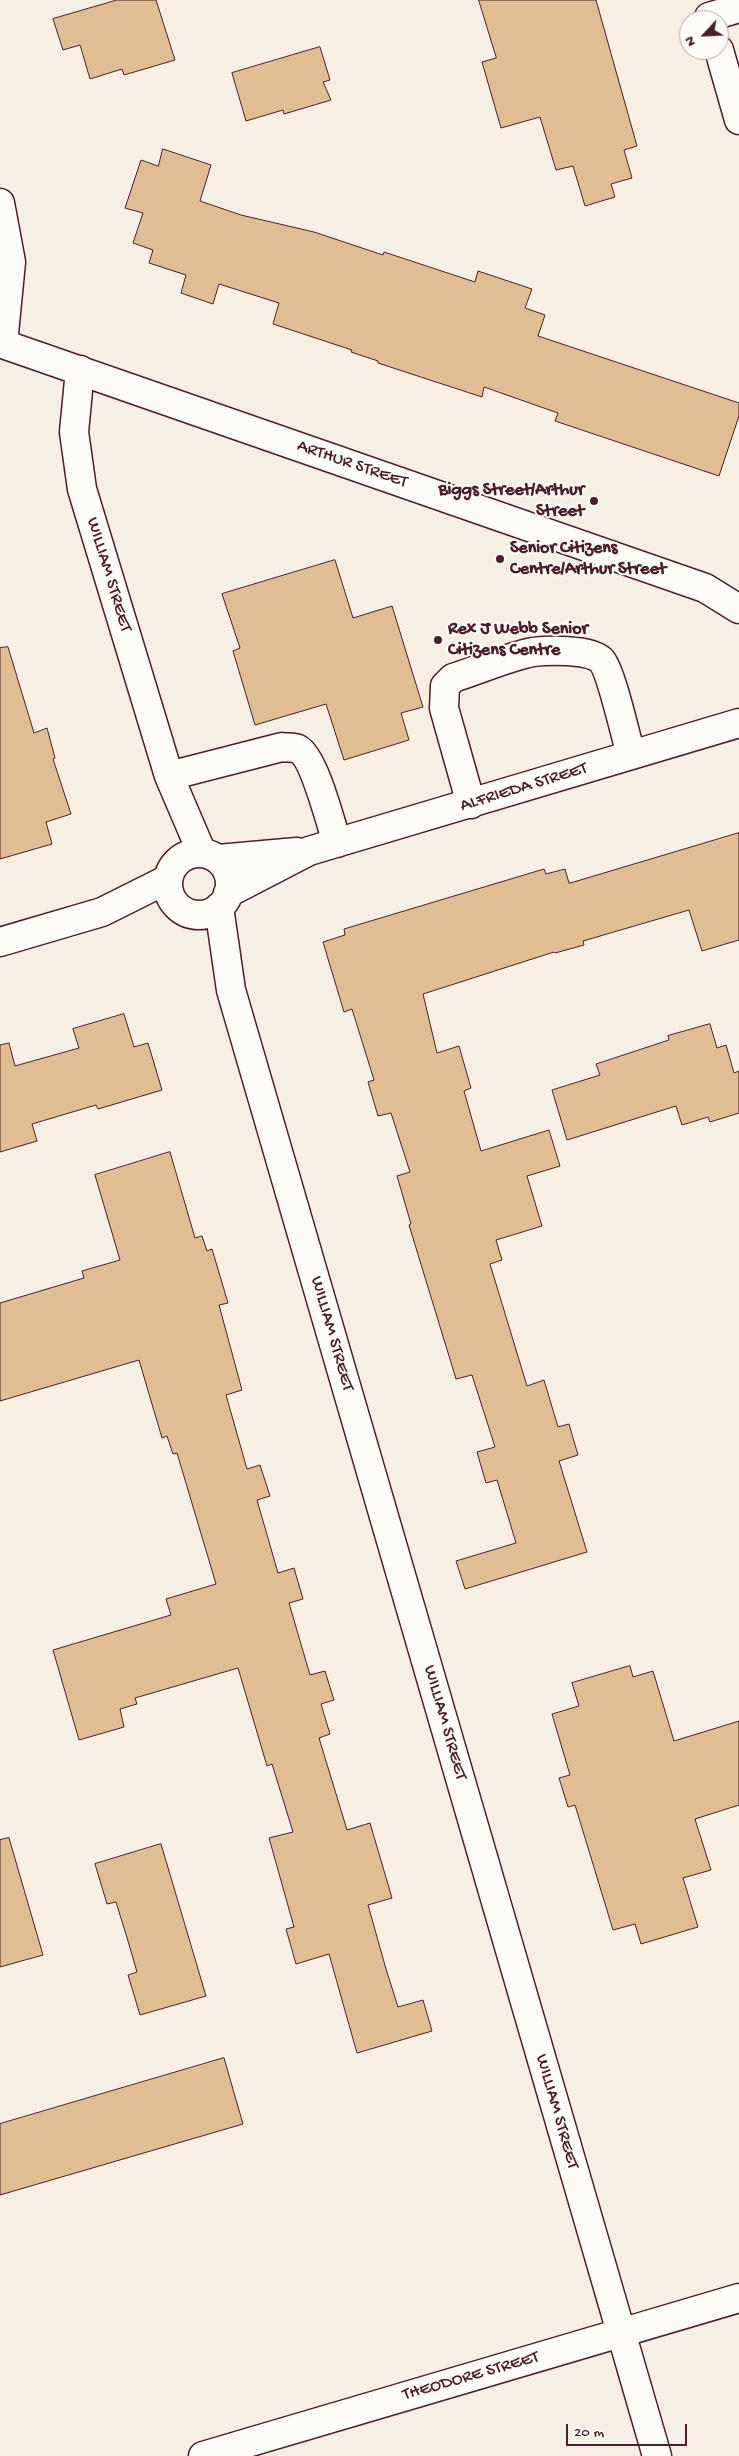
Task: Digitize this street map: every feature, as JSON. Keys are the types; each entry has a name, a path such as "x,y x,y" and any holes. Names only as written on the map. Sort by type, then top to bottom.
{"street":[{"path":"724,10 739,8"},
{"path":"722,60 739,120"},
{"path":"0,203 11,262 2,344"},
{"name":"ARTHUR STREET","path":"2,344 705,588 739,609"},
{"name":"WILLIAM STREET","path":"80,370 74,432 82,489 169,776 191,863"},
{"name":"ARTHUR STREET","path":"705,588 739,590"},
{"path":"472,804 444,708 445,686 453,678 534,652 570,652 591,655 601,661 608,674 631,755"},
{"name":"ALFRIEDA STREET","path":"0,942 102,912 191,863 309,851 739,723"},
{"path":"169,776 282,747 297,749 307,758 316,778 337,843"},
{"name":"ALFRIEDA STREET","path":"102,912 205,905 309,851"},
{"path":"191,863 228,875 205,905 168,888 191,863"},
{"name":"WILLIAM STREET","path":"205,905 657,2456"},
{"name":"THEODORE STREET","path":"203,2456 739,2298"}],"building":[{"path":"117,0 156,0 175,60 124,75 122,69 90,79 80,45 63,50 53,19"},
{"path":"479,0 596,0 637,146 624,150 632,178 611,184 615,197 585,206 573,166 556,170 540,117 501,128 482,62 496,58"},
{"path":"320,47 330,80 323,82 331,100 284,114 283,110 246,121 232,73"},
{"path":"163,149 211,165 200,201 241,215 314,232 383,255 384,252 475,282 478,271 532,289 525,308 545,315 538,336 739,403 739,416 719,476 555,421 558,413 484,387 482,397 378,363 378,361 351,352 352,350 273,324 279,303 219,284 213,304 181,293 186,275 149,263 153,250 133,243 143,213 125,208 141,160 158,166"},
{"path":"335,560 353,618 392,606 423,707 401,713 409,740 344,760 326,704 255,725 233,651 240,648 222,594"},
{"path":"8,647 34,733 47,728 55,758 53,759 71,814 46,822 52,844 0,859 0,648"},
{"path":"739,833 739,940 702,951 689,910 583,941 584,945 554,952 423,994 437,1053 459,1046 471,1088 464,1091 481,1151 549,1130 560,1166 527,1176 542,1226 496,1240 502,1260 490,1264 527,1386 544,1380 558,1427 569,1424 578,1455 559,1461 587,1552 465,1589 456,1561 516,1543 497,1480 486,1483 477,1452 495,1447 472,1375 456,1379 409,1225 411,1224 397,1176 410,1172 391,1113 378,1116 368,1082 374,1080 352,1009 344,1012 323,942 345,935 344,929 544,869 546,874 565,869 569,883"},
{"path":"124,1014 134,1047 148,1043 162,1090 98,1109 96,1105 32,1124 37,1141 0,1152 0,1045 9,1043 15,1066 79,1048 73,1029"},
{"path":"710,1024 717,1048 726,1045 734,1073 739,1071 739,1113 710,1122 708,1117 682,1125 676,1106 567,1140 552,1090 600,1075 596,1064 669,1040 668,1036"},
{"path":"170,1152 195,1238 202,1236 207,1251 212,1249 228,1303 219,1305 242,1390 226,1395 247,1469 260,1465 270,1496 257,1500 278,1573 294,1568 303,1599 289,1603 310,1675 325,1671 334,1700 321,1704 330,1734 319,1738 347,1830 370,1823 392,1898 368,1905 386,1969 398,2007 423,2000 432,2031 357,2053 329,1954 296,1964 286,1929 294,1927 269,1838 293,1832 272,1764 267,1766 238,1668 135,1698 137,1704 120,1709 124,1727 79,1740 53,1650 171,1615 166,1599 216,1584 177,1453 173,1454 167,1436 162,1438 139,1360 0,1401 0,1303 84,1278 82,1271 120,1260 95,1175"},
{"path":"630,1666 633,1677 653,1671 674,1741 739,1721 739,1805 695,1819 711,1870 683,1878 698,1927 641,1944 635,1924 613,1930 575,1805 568,1807 559,1778 570,1775 552,1714 579,1706 572,1683"},
{"path":"9,1838 43,1955 0,1967 0,1840"},
{"path":"161,1844 206,1996 140,2015 128,1975 137,1972 128,1941 116,1902 107,1904 95,1864"},
{"path":"224,2058 243,2124 0,2195 0,2124"}],"place":[{"name":"Biggs Street/Arthur Street","path":"594,501"},
{"name":"Senior Citizens Centre/Arthur Street","path":"500,559"},
{"name":"Rex J Webb Senior Citizens Centre","path":"438,640"}]}
